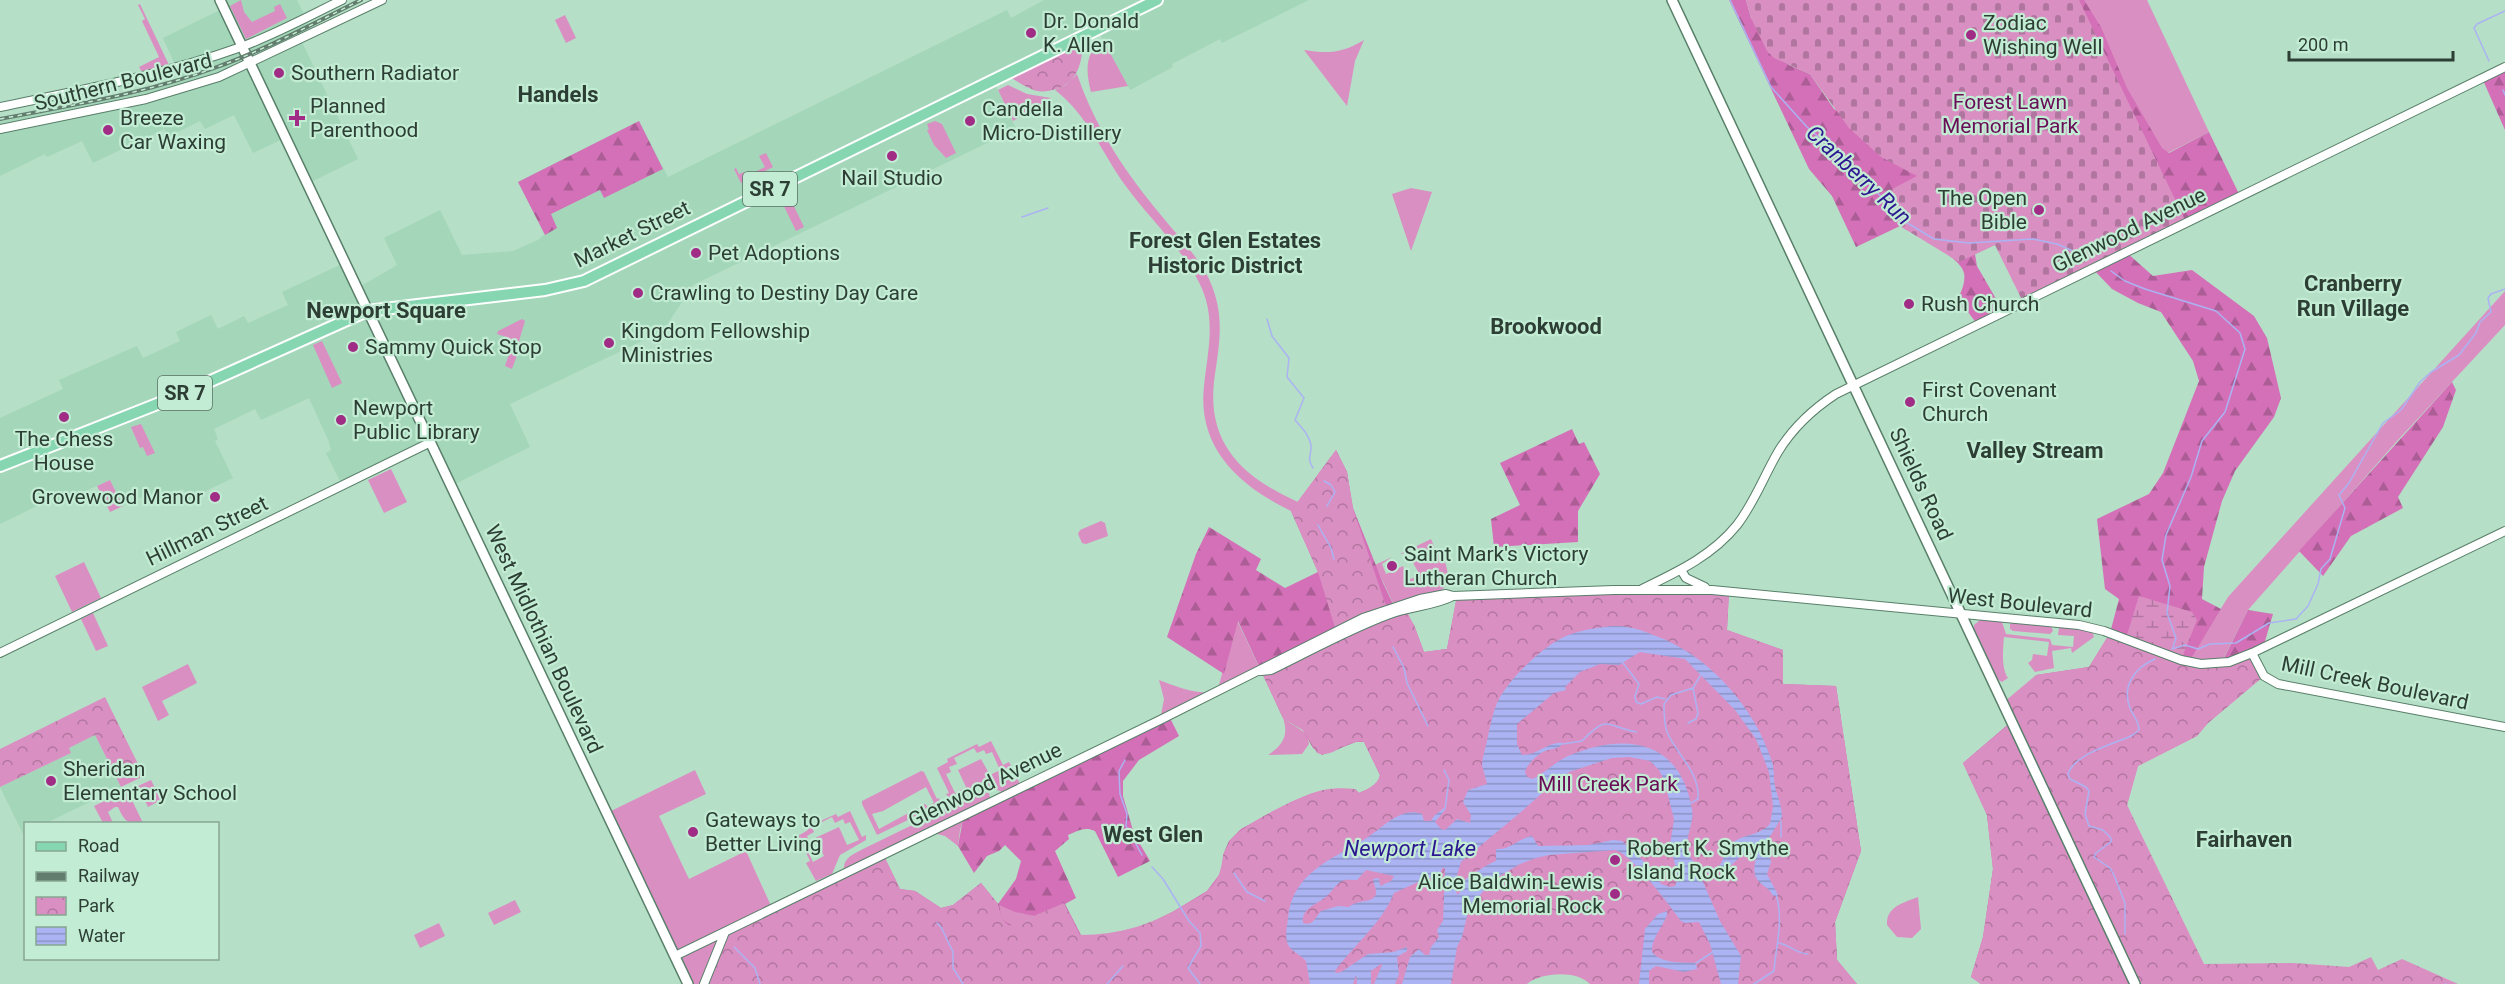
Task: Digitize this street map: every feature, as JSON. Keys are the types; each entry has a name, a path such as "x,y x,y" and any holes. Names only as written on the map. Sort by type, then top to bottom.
{"main road":[{"name":"West Midlothian Boulevard","path":"220,0 688,984"},
{"name":"Market Street","path":"0,466 175,397 366,311 545,290 584,280 1156,0"},
{"name":"Shields Road","path":"1672,0 2135,984"}],"street":[{"name":"Southern Boulevard","path":"0,107 133,80 242,46 342,0"},
{"name":"Southern Boulevard","path":"0,129 146,99 204,82 250,64 382,0"},
{"name":"Glenwood Avenue","path":"675,956 1261,671 1268,665 1420,598 1446,594 1453,596 1641,590 1681,570 1711,550 1737,525 1754,499 1778,453 1807,416 1836,394 2505,67"},
{"name":"Hillman Street","path":"0,652 431,442"},
{"name":"West Boulevard","path":"1641,590 1712,590 2085,626 2126,638 2181,660 2202,664 2229,662 2252,653 2505,531"},
{"name":"West Boulevard","path":"1681,570 1694,583 1712,590"},
{"name":"Mill Creek Boulevard","path":"2252,653 2267,679 2286,686 2505,727"},
{"path":"704,984 725,932"}],"shaded area":[{"path":"220,0 297,0 313,33 301,40 358,159 307,184 285,138 253,153 234,115 205,129 200,121 168,137 164,129 93,163 82,141 47,157 45,154 0,176 0,119 104,99 181,78 163,38 224,8"},
{"path":"1044,0 1309,0 1222,43 1220,39 1172,64 1173,67 1130,90 1097,29 993,80 1016,129 693,285 663,331 510,404 530,447 451,486 431,442 342,485 326,453 331,450 329,442 309,398 261,420 255,409 214,429 218,439 215,441 233,478 189,499 183,489 150,504 146,495 123,506 110,480 57,504 53,498 0,524 0,418 63,389 59,380 137,346 143,358 180,341 176,332 211,315 218,329 244,316 248,323 288,305 282,292 344,263 356,289 397,265 384,238 440,210 462,255 513,251 538,240 545,234 518,182 639,121 668,177 1007,10 1011,18"},
{"path":"95,735 121,787 48,822 24,822 23,834 0,787 71,753 69,748"}],"green space":[{"path":"241,0 244,12 252,22 275,11 274,7 280,4 287,18 246,39 230,6"},
{"path":"1729,0 1746,0 1751,18 1789,65 1810,74 1834,109 2126,252 2153,276 2192,270 2254,316 2267,338 2281,398 2274,417 2235,471 2222,501 2204,567 2202,599 2221,609 1981,984 1971,977 1983,937 1993,869 1987,815 1963,763 2012,721 2036,675 2089,667 2110,633 2119,599 2105,589 2097,519 2149,494 2163,473 2199,381 2193,361 2161,312 2112,289 2092,268 1994,245 1975,254 1977,266 2003,311 1977,324 1968,312 1955,304 1961,293 1964,273 1955,260 1946,253 1900,226 1856,247 1832,196 1809,169"},
{"name":"Forest Lawn Memorial Park","path":"1746,0 2079,0 2186,222 2023,302 1995,245 1959,262 1900,226 1906,222 1879,196 1917,176 1881,157 1849,128 1810,74 1774,58 1767,51 1751,18"},
{"path":"2056,0 2084,0 2101,27 2127,88 2162,148 2169,153 2209,132 2240,196 2155,237"},
{"path":"2079,0 2147,0 2209,132 2156,159"},
{"path":"140,4 169,65 142,72 139,67 159,57 142,21 145,19 138,5"},
{"path":"565,15 576,38 566,43 555,20"},
{"path":"1083,36 1078,68 1075,75 1064,86 1049,91 1036,91 1005,74"},
{"path":"1103,40 1128,86 1091,92 1088,63 1092,51"},
{"path":"1364,40 1355,61 1347,106 1304,50 1335,51 1349,48"},
{"path":"2505,69 2505,130 2482,78"},
{"path":"1077,74 1084,94 1112,148 1147,198 1193,253 1209,279 1218,305 1220,330 1213,405 1224,442 1246,470 1279,493 1298,502 1291,511 1255,490 1239,477 1215,447 1207,429 1204,408 1210,332 1206,300 1182,255 1125,185 1076,110 1055,90 1066,85"},
{"path":"1008,85 1027,94 1051,98 1013,121 998,90"},
{"path":"639,121 663,169 604,198 600,190 551,214 557,228 545,235 518,182"},
{"path":"935,121 942,124 956,153 946,158 934,145 927,130 929,129 927,124"},
{"path":"766,153 773,167 741,183 734,169 736,168 739,174 744,172 747,176 765,167 759,156"},
{"path":"1411,188 1432,192 1411,251 1392,194"},
{"path":"787,192 804,227 796,231 779,196"},
{"path":"2505,291 2505,325 2397,441 2248,610 2221,663 2264,676 2208,723 2197,736 2138,766 2127,805 2131,814 1992,984 2228,597"},
{"path":"522,319 525,321 519,341 522,342 512,369 505,366 513,342 497,334 498,331"},
{"path":"322,341 342,383 332,388 313,345"},
{"path":"2452,382 2456,390 2443,427 2398,497 2403,508 2351,536 2323,576 2299,551"},
{"path":"141,424 155,453 147,456 143,447 140,448 131,427"},
{"path":"1572,429 1579,444 1584,442 1600,474 1578,511 1578,542 1494,547 1491,519 1520,505 1500,463"},
{"name":"Mill Creek Park","path":"1336,450 1347,472 1353,508 1383,583 1394,606 1414,625 1424,652 1447,649 1457,596 1729,591 1727,630 1783,650 1783,684 1836,686 1861,851 1835,922 1837,960 1857,984 1236,939 725,932 883,854 900,889 915,891 941,908 953,905 981,883 998,904 1016,879 1021,861 1005,845 999,851 987,856 974,873 958,846 963,819 1169,716 1179,736 1139,760 1123,781 1123,796 1134,834 1150,861 1118,877 1095,831 1088,829 1068,835 1069,839 1055,851 1076,898 1065,904 1081,935 1105,935 1144,926 1207,891 1222,871 1223,855 1229,841 1241,829 1291,802 1325,790 1355,789 1359,793 1372,786 1380,775 1364,742 1356,742 1322,755 1313,748 1303,730 1283,718 1238,621 1224,674 1167,637 1196,554 1209,527 1261,559 1256,570 1285,588 1318,572 1291,511","holes":["999,905 1015,912 1035,916 1020,926 1013,926 1002,919"]},
{"name":"Mill Creek Park","path":"1336,450 1347,472 1353,509 1385,603 1388,608 1402,603 1414,625 1424,652 1447,649 1457,596 1729,591 1727,630 1783,650 1783,684 1836,686 1861,851 1835,922 1837,960 1857,984 1590,984 1577,976 1559,974 1541,977 1527,984 704,984 725,932 883,854 900,889 915,891 941,908 953,905 981,883 998,904 1002,919 1008,925 1020,926 1036,915 1064,903 1080,935 1109,933 1136,927 1162,917 1205,893 1217,879 1229,843 1245,828 1272,812 1323,790 1355,789 1359,793 1375,784 1380,775 1364,742 1352,743 1329,753 1317,753 1303,730 1283,718 1261,671 1336,631 1318,572 1291,511"},
{"path":"391,469 407,502 384,513 368,480"},
{"path":"110,480 123,506 110,512 97,486"},
{"path":"1101,521 1105,523 1108,536 1086,544 1082,543 1078,534 1080,530"},
{"path":"1431,539 1437,554 1442,554 1447,569 1448,580 1444,588 1429,595 1393,603 1375,565 1392,557 1382,564 1386,574 1403,566 1408,580 1420,575 1412,561 1415,559 1412,552 1400,554"},
{"path":"84,562 101,598 72,612 55,576"},
{"path":"2139,596 2192,612 2197,620 2181,660 2126,638"},
{"path":"2248,610 2273,614 2263,648 2221,664"},
{"path":"93,613 108,646 96,651 81,619"},
{"path":"1237,620 1261,671 1160,720 1164,699 1159,680 1180,688 1217,692"},
{"path":"1980,620 2002,622 2006,634 2050,639 2052,645 2073,647 2074,636 2058,635 2059,628 2062,627 2092,631 2094,637 2072,653 2071,648 2052,651 2054,668 2035,672 2028,663 2032,660 2033,654 2047,656 2049,642 2004,637 2003,664 2008,678 2002,682 1997,679 1974,631 1974,625"},
{"path":"2014,622 2051,626 2053,631 2050,634 2013,631 2010,629 2010,624"},
{"path":"2110,633 2201,664 2252,653 2264,676 2208,723 2197,736 2138,766 2127,805 2204,964 2293,963 2349,967 2371,957 2378,970 2402,959 2458,984 1981,984 1971,977 1983,937 1993,869 1987,815 1963,763 2013,721 2004,702 2036,675 2089,667"},
{"path":"188,664 197,683 162,701 169,715 158,721 142,687"},
{"path":"105,697 144,776 121,787 95,735 69,748 71,753 0,787 0,749"},
{"path":"1283,718 1307,734 1309,744 1302,754 1268,755 1278,747 1285,735"},
{"path":"991,741 1003,765 1009,762 1020,784 1002,792 983,784 974,786 975,789 954,799 948,797 946,794 949,793 937,768 948,762 947,759 977,744 979,747","holes":["974,748 977,753 984,750 986,754 992,752 1000,770 990,775 981,759 958,770 966,787 955,793 946,774 951,772 949,767 957,764 954,758"]},
{"path":"695,770 706,794 659,816 689,879 746,851 772,908 704,984 688,984 607,813"},
{"path":"921,771 924,772 941,804 877,835 862,801","holes":["926,787 934,803 927,806 925,804 879,829 872,814 883,811"]},
{"path":"151,780 161,800 148,807 138,786"},
{"path":"127,790 143,822 127,821 118,807 115,807 108,812 113,822 102,822 94,806"},
{"path":"980,792 989,793 990,798 844,869 847,859 856,853"},
{"path":"850,811 862,837 866,835 866,840 840,855 832,874 816,881 806,863 810,861 798,836 808,830 807,827 836,814 838,817","holes":["832,817 835,823 843,819 845,824 850,822 859,840 847,845 839,827 815,838 824,856 813,862 804,844 809,841 807,836 814,832 812,827"]},
{"path":"965,814 958,846 945,836 929,832"},
{"path":"1918,897 1921,929 1912,938 1897,937 1887,925 1889,913 1902,903"},
{"path":"515,900 521,912 494,925 488,913"},
{"path":"998,904 1020,913 1036,915 1020,926 1013,926 1002,919"},
{"path":"439,923 445,936 420,948 414,935"}],"water":[{"name":"Newport Lake","path":"1612,626 1632,628 1664,639 1682,648 1715,673 1743,704 1764,740 1771,759 1782,817 1766,843 1771,862 1767,874 1778,895 1773,896 1757,878 1754,871 1756,846 1742,855 1723,873 1720,869 1699,873 1720,921 1741,956 1738,984 1721,984 1710,944 1699,922 1681,921 1631,860 1615,850 1536,858 1520,864 1493,880 1469,908 1462,937 1457,947 1451,984 1402,984 1410,957 1419,949 1425,955 1429,955 1431,947 1439,937 1437,930 1443,921 1445,869 1443,867 1438,877 1427,878 1394,893 1375,924 1335,971 1336,973 1341,972 1368,954 1393,952 1407,947 1407,951 1397,957 1399,974 1395,984 1374,984 1381,964 1371,971 1371,984 1357,984 1356,975 1353,984 1310,984 1306,961 1290,948 1286,936 1291,903 1305,879 1327,861 1406,813 1422,814 1424,821 1431,821 1444,808 1445,810 1435,822 1441,829 1445,830 1457,819 1470,823 1471,815 1463,802 1468,790 1487,784 1482,765 1483,757 1497,703 1509,684 1547,647 1557,641 1577,632","holes":["1640,652 1685,659 1735,710 1756,739 1769,772 1773,807 1770,824 1761,831 1740,838 1731,844 1720,865 1710,870 1698,865 1689,854 1687,842 1692,809 1686,786 1676,768 1663,755 1647,747 1610,744 1568,756 1533,779 1527,777 1525,772 1539,754 1557,748 1563,743 1553,744 1522,755 1517,744 1517,724 1554,693 1566,690 1565,687 1580,672 1600,664 1619,665","1629,757 1650,761 1659,770 1664,780 1674,819 1670,845 1678,877 1675,886 1661,884 1652,869 1622,841 1613,840 1588,845 1538,846 1532,836 1506,848 1496,849 1496,861 1465,880 1457,895 1455,882 1461,862 1569,772 1612,758","1366,870 1394,876 1391,881 1380,886 1379,878 1373,879 1376,894 1372,899 1349,907 1338,906 1321,911 1312,922 1303,923 1308,909 1328,895 1338,884 1346,880 1357,880"]},
{"path":"1667,911 1654,940 1652,952 1661,959 1696,963 1697,969 1684,972 1656,966 1649,971 1649,984 1639,984 1645,929 1658,914"}],"waterway":[{"name":"Cranberry Run","path":"1730,0 1771,87 1807,127 1857,171 1904,221 1934,239 1969,243 2033,239 2057,244 2089,258"},
{"path":"2489,61 2474,28 2477,24 2505,11"},
{"path":"2503,90 2505,95"},
{"path":"1022,217 1048,208"},
{"name":"Cranberry Run","path":"2111,271 2125,281 2145,289 2216,311 2240,333 2245,349 2225,412 2202,441 2191,477 2166,535 2162,560 2170,586 2167,613 2176,638 2173,647"},
{"path":"2172,649 2185,645 2198,649 2210,644 2236,643 2269,623 2296,619 2308,606 2318,584 2321,569 2330,559 2345,508 2339,495 2349,483 2383,423 2401,410 2420,382 2431,372 2459,355 2476,333 2480,322 2491,312 2488,298 2491,294 2505,289"},
{"path":"1267,319 1272,336 1289,358 1287,377 1304,398 1295,420 1310,441 1310,459 1313,468"},
{"path":"1324,481 1331,485 1335,492 1327,506"},
{"path":"1318,525 1331,548 1334,559"},
{"path":"1393,647 1428,726"},
{"name":"Cranberry Run","path":"2125,934 2125,903 2114,875 2110,868 2094,857 2111,842 2111,838 2103,830 2089,826 2085,814 2089,791 2070,779 2068,774 2072,767 2087,755 2133,735 2139,730 2130,708 2127,692 2136,672 2155,659"},
{"path":"1623,663 1639,684 1635,696 1636,702 1641,704 1657,697 1665,699"},
{"path":"1691,803 1698,799 1698,789 1692,772 1667,732 1664,704 1671,695 1693,688 1702,673"},
{"path":"1688,723 1696,719 1698,713 1693,688"},
{"path":"1563,744 1582,741 1597,727 1607,724 1636,732"},
{"path":"1125,760 1119,771 1120,794 1127,814 1126,826 1142,855"},
{"path":"1444,770 1449,780 1445,809"},
{"path":"1781,821 1781,837"},
{"path":"1152,867 1163,879 1189,921 1200,933 1201,946 1188,968 1200,984"},
{"path":"1234,873 1247,892 1265,901"},
{"path":"1754,984 1774,971 1779,923 1776,894"},
{"path":"937,923 953,952 953,968 963,984"},
{"path":"1779,943 1808,954"},
{"path":"734,947 755,968 760,984"},
{"path":"1696,963 1713,952"},
{"path":"1107,984 1123,966"}],"railway":[{"path":"0,119 110,98 191,76 254,52 361,0"}],"place":[{"name":"Dr. Donald K. Allen","path":"1031,33"},
{"name":"Zodiac Wishing Well","path":"1971,35"},
{"name":"Southern Radiator","path":"279,73"},
{"name":"Planned Parenthood","path":"297,118"},
{"name":"Candella Micro-Distillery","path":"970,121"},
{"name":"Breeze Car Waxing","path":"108,130"},
{"name":"Nail Studio","path":"892,156"},
{"name":"The Open Bible","path":"2039,210"},
{"name":"Pet Adoptions","path":"696,253"},
{"name":"Crawling to Destiny Day Care","path":"638,293"},
{"name":"Rush Church","path":"1909,304"},
{"name":"Kingdom Fellowship Ministries","path":"609,343"},
{"name":"Sammy Quick Stop","path":"353,347"},
{"name":"First Covenant Church","path":"1910,402"},
{"name":"The Chess House","path":"64,417"},
{"name":"Newport Public Library","path":"341,420"},
{"name":"Grovewood Manor","path":"215,497"},
{"name":"Saint Mark's Victory Lutheran Church","path":"1392,566"},
{"name":"Sheridan Elementary School","path":"51,781"},
{"name":"Gateways to Better Living","path":"693,832"},
{"name":"Robert K. Smythe Island Rock","path":"1615,860"},
{"name":"Alice Baldwin-Lewis Memorial Rock","path":"1615,894"}],"district":[{"name":"Handels","path":"558,94"},
{"name":"Forest Glen Estates Historic District","path":"1225,252"},
{"name":"Cranberry Run Village","path":"2353,296"},
{"name":"Newport Square","path":"386,310"},
{"name":"Brookwood","path":"1546,326"},
{"name":"Valley Stream","path":"2035,450"},
{"name":"West Glen","path":"1153,834"},
{"name":"Fairhaven","path":"2244,839"}]}
